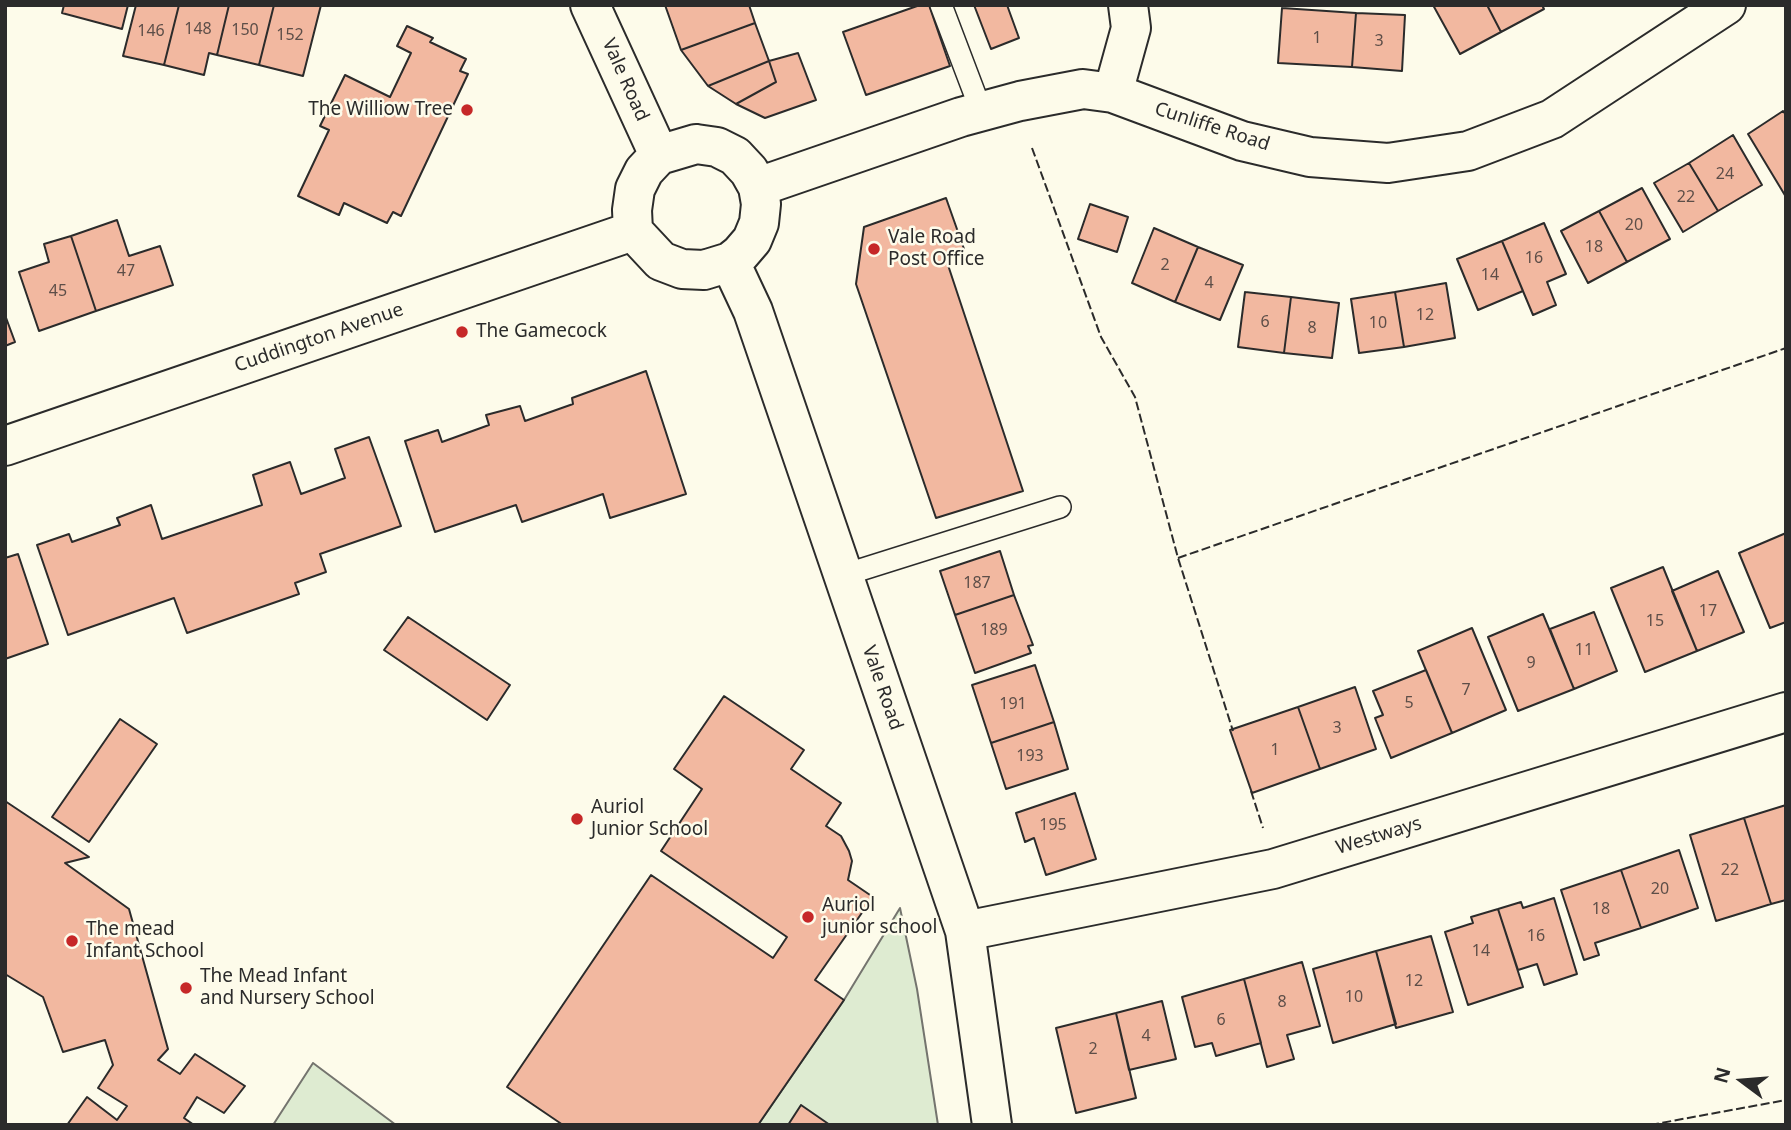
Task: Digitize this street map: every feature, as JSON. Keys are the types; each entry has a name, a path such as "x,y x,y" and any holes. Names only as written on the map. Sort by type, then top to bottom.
{"street":[{"name":"Vale Road","path":"590,5 659,155"},
{"path":"1114,93 1131,28 1128,5"},
{"name":"Cunliffe Road","path":"758,187 961,117 1020,101 1083,89 1114,93 1242,141 1310,157 1388,163 1468,151 1552,119 1726,5"},
{"path":"696,144 717,147 735,156 749,171 758,187 759,223 752,240 730,262 704,270 682,269 661,261 633,231 635,190 644,171 659,155 696,144"},
{"name":"Cuddington Avenue","path":"5,446 633,231"},
{"name":"Vale Road","path":"730,262 753,312 965,931 992,1125"},
{"name":"Westways","path":"965,931 1273,869 1786,712"}],"lane":[{"path":"941,5 982,113"},
{"path":"844,575 1060,507"}],"green space":[{"path":"900,908 917,989 938,1125 758,1125 844,1000"},
{"path":"313,1063 396,1125 273,1125"}],"building":[{"path":"64,5 128,5 122,29 62,13"},
{"path":"136,5 179,5 164,65 123,56"},
{"path":"179,5 229,5 217,55 209,53 204,75 164,65"},
{"path":"229,5 274,5 259,65 217,55"},
{"path":"274,5 321,5 303,76 259,65"},
{"path":"665,5 749,5 755,23 681,50"},
{"path":"920,5 929,5 950,66 866,95 843,32"},
{"path":"974,5 1007,5 1019,38 991,49"},
{"path":"1433,5 1487,5 1501,32 1460,54"},
{"path":"1487,5 1542,5 1544,9 1501,32"},
{"path":"1282,8 1356,13 1352,67 1278,63"},
{"path":"1356,13 1405,15 1402,71 1352,67"},
{"path":"755,23 769,61 708,86 681,50"},
{"path":"407,26 433,38 430,42 466,59 460,71 468,74 401,216 393,212 387,223 344,203 339,215 298,196 329,130 320,126 345,75 390,97 411,53 397,46"},
{"path":"798,53 816,100 765,118 736,104 776,82 769,61"},
{"path":"769,61 776,82 736,104 708,86"},
{"path":"1783,111 1786,115 1786,197 1748,134"},
{"path":"1733,135 1762,185 1718,211 1689,163"},
{"path":"1689,163 1718,211 1683,232 1654,183"},
{"path":"1642,188 1670,239 1627,262 1599,211"},
{"path":"946,198 964,249 945,256 1023,491 936,518 856,284 864,227"},
{"path":"1090,204 1128,217 1117,252 1078,239"},
{"path":"1599,211 1627,262 1588,283 1561,231"},
{"path":"117,220 129,256 160,246 173,285 96,311 71,236"},
{"path":"1544,223 1566,274 1547,282 1556,305 1533,315 1502,241"},
{"path":"1154,228 1198,247 1175,302 1132,283"},
{"path":"71,236 96,311 39,331 19,272 49,262 44,244"},
{"path":"1502,241 1523,291 1478,310 1457,259"},
{"path":"1198,247 1243,265 1220,320 1175,302"},
{"path":"1446,283 1455,338 1404,347 1395,292"},
{"path":"1245,292 1291,297 1284,353 1238,347"},
{"path":"1395,292 1404,347 1359,353 1351,299"},
{"path":"1291,297 1339,303 1332,358 1284,353"},
{"path":"5,315 15,342 5,346"},
{"path":"646,371 686,494 610,518 603,494 522,522 516,505 435,532 405,441 438,430 442,442 489,425 486,415 520,406 525,421 573,404 572,398"},
{"path":"369,437 401,526 320,554 326,572 295,583 299,594 187,633 174,598 68,635 37,545 69,534 72,542 120,525 117,518 151,505 162,539 262,505 253,475 290,462 301,494 345,478 335,449"},
{"path":"1786,533 1786,622 1770,628 1739,553"},
{"path":"1000,551 1014,595 955,615 940,571"},
{"path":"18,554 48,644 5,659 5,558"},
{"path":"1663,567 1697,651 1645,672 1611,588"},
{"path":"1718,571 1744,632 1697,651 1672,591"},
{"path":"1014,595 1033,645 1028,646 1031,653 975,673 955,615"},
{"path":"1594,612 1617,671 1574,689 1550,629"},
{"path":"1543,614 1574,689 1518,711 1488,637"},
{"path":"408,617 510,685 487,720 384,650"},
{"path":"1472,628 1506,710 1452,733 1418,651"},
{"path":"1035,665 1054,722 991,743 972,685"},
{"path":"1426,670 1452,733 1391,758 1375,718 1383,715 1373,691"},
{"path":"1355,687 1376,749 1320,769 1298,707"},
{"name":"Auriol junior school","path":"724,696 804,750 791,769 841,803 826,826 841,836 849,851 852,861 848,880 873,897 815,980 844,1000 758,1125 563,1125 507,1087 651,875 773,958 787,937 661,851 702,789 674,769"},
{"path":"1298,707 1320,769 1252,793 1230,730"},
{"path":"120,719 157,744 89,842 52,817"},
{"path":"1054,722 1068,769 1006,789 991,743"},
{"path":"1075,793 1096,859 1046,875 1034,838 1025,842 1016,813"},
{"name":"The mead Infant School","path":"5,801 89,857 65,863 129,909 168,1049 158,1060 180,1074 195,1054 245,1086 224,1113 197,1097 184,1118 194,1125 67,1125 87,1097 117,1120 127,1106 98,1088 113,1065 105,1040 63,1052 43,997 5,974"},
{"path":"1786,805 1786,900 1771,904 1744,818"},
{"path":"1744,818 1771,904 1716,921 1690,835"},
{"path":"1679,850 1698,908 1641,928 1621,870"},
{"path":"1621,870 1641,928 1595,943 1599,955 1584,960 1561,890"},
{"path":"1554,898 1577,974 1544,985 1537,964 1518,970 1498,909 1521,902 1523,908"},
{"path":"1498,909 1523,987 1468,1005 1445,932 1473,923 1471,917"},
{"path":"1431,936 1453,1012 1396,1028 1376,951"},
{"path":"1376,951 1396,1024 1333,1043 1313,969"},
{"path":"1302,962 1320,1026 1287,1035 1294,1059 1267,1067 1244,979"},
{"path":"1244,979 1261,1043 1216,1056 1212,1043 1195,1047 1182,997"},
{"path":"1162,1001 1176,1059 1129,1070 1116,1013"},
{"path":"1116,1013 1136,1098 1076,1113 1056,1028"},
{"path":"801,1105 830,1125 788,1125"}],"fence":[{"path":"1032,148 1101,337 1135,397 1178,558 1233,731"},
{"path":"1178,558 1786,348"},
{"path":"1251,791 1263,828"},
{"path":"1650,1125 1786,1100"}],"place":[{"name":"The Williow Tree","path":"467,110"},
{"name":"Vale Road Post Office","path":"874,249"},
{"name":"The Gamecock","path":"462,332"},
{"name":"Auriol Junior School","path":"577,819"},
{"name":"Auriol junior school","path":"808,917"},
{"name":"The mead Infant School","path":"72,941"},
{"name":"The Mead Infant and Nursery School","path":"186,988"}]}
